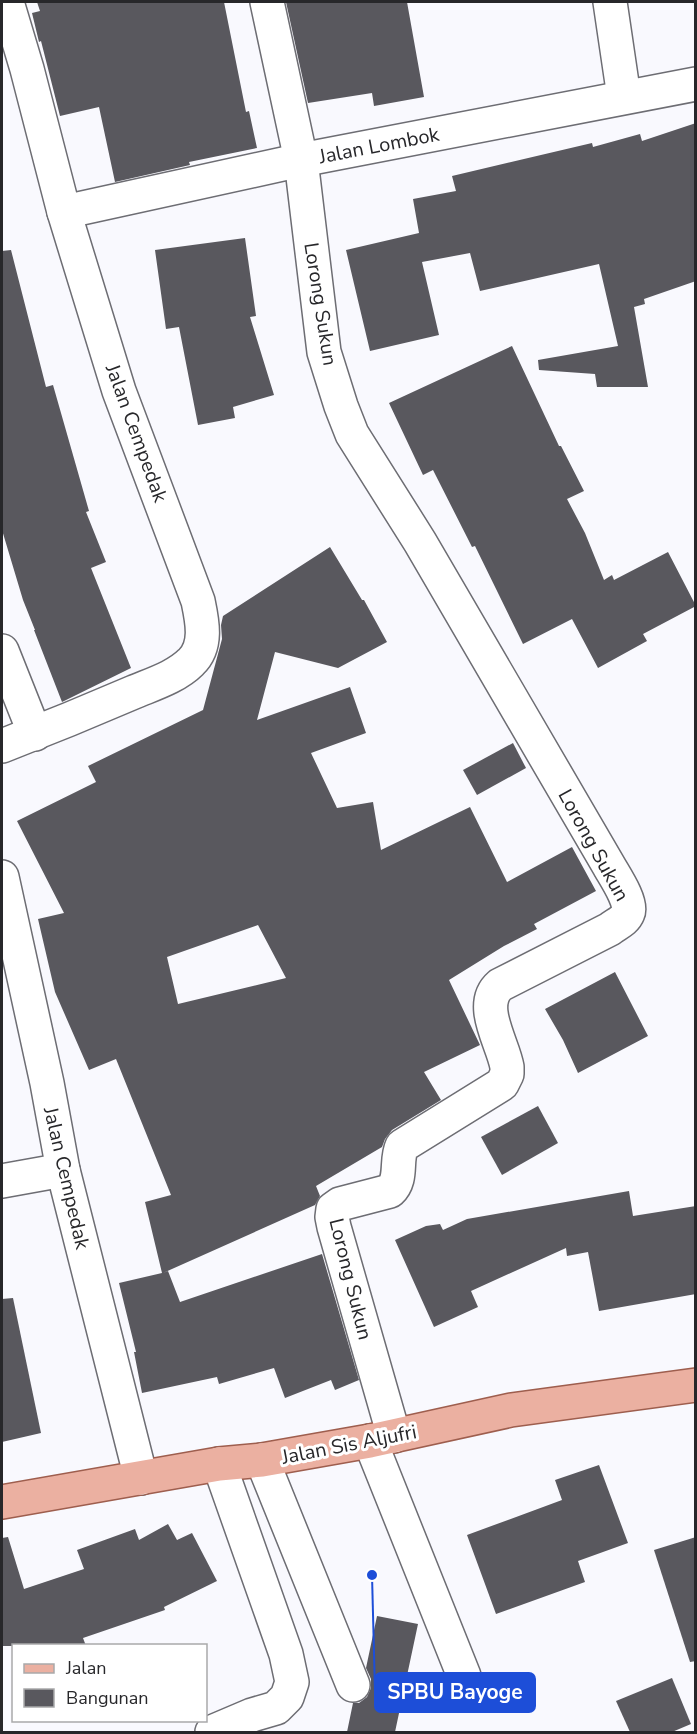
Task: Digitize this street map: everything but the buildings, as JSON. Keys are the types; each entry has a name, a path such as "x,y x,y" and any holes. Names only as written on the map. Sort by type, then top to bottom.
{"main road":[{"name":"Jalan Sis Aljufri","path":"2,1502 219,1464 262,1460 382,1438 511,1410 696,1384"}],"street":[{"name":"Jalan Cempedak","path":"2,746 173,675 192,661 201,645 203,623 198,601 119,391 64,212 7,2"},
{"path":"267,2 301,160"},
{"path":"610,2 624,97"},
{"name":"Jalan Lombok","path":"64,212 301,160 696,84"},
{"name":"Lorong Sukun","path":"301,160 324,352 352,434 420,542 609,866 629,908 628,915 610,929 495,989 492,995 492,1014 507,1067 507,1074 502,1084 402,1146 397,1160 398,1179 390,1191 340,1204 333,1209 332,1218 382,1438"},
{"path":"2,651 35,734"},
{"name":"Jalan Cempedak","path":"2,877 63,1170 141,1478"},
{"path":"2,1181 63,1170"},
{"path":"382,1438 464,1676"},
{"path":"262,1460 354,1684"},
{"path":"212,1732 252,1714 276,1708 287,1697 292,1682 286,1654 219,1464"}],"place":[{"name":"SPBU Bayoge","path":"372,1575"}]}
